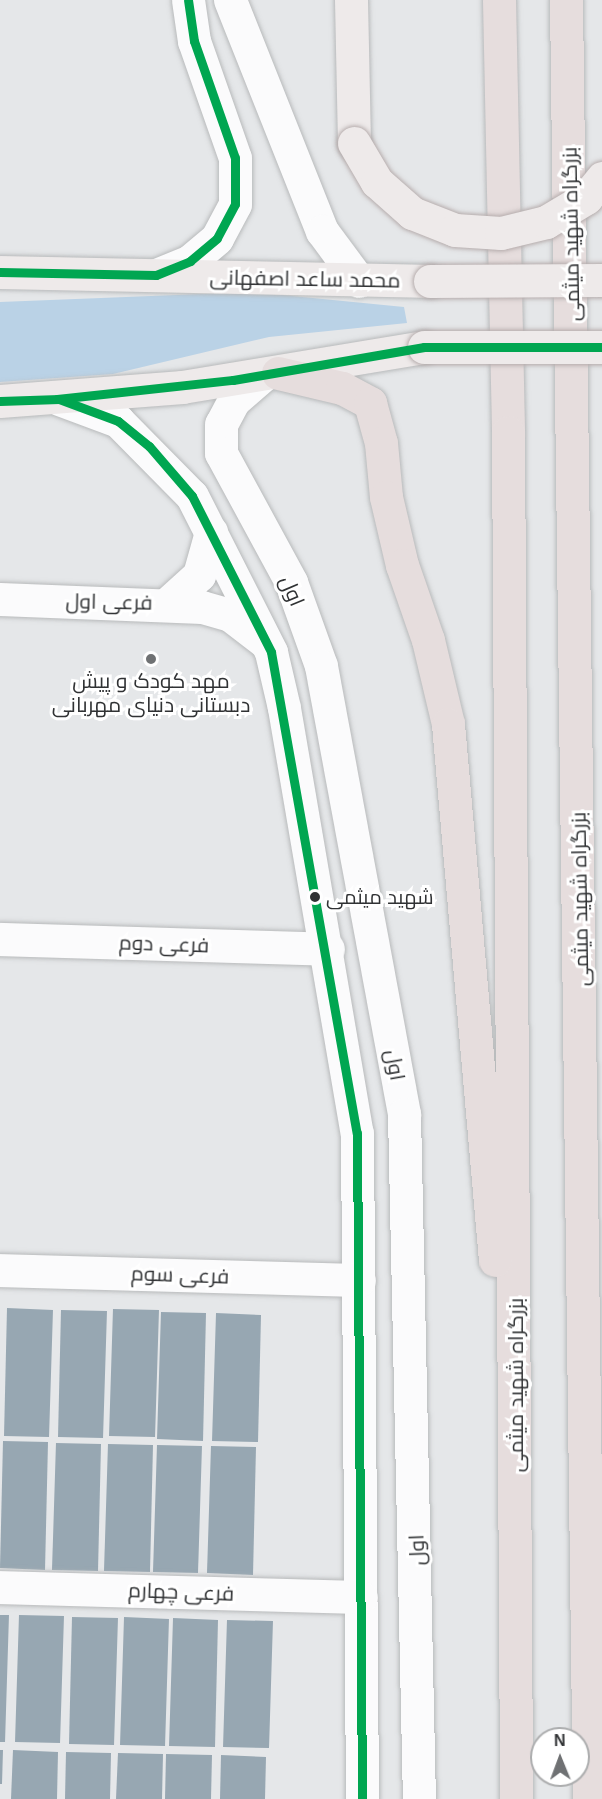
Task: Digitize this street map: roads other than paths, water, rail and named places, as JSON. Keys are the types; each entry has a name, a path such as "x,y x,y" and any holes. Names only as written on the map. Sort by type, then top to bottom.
{"highway":[{"name":"بزرگراه شهید میثمی","path":"499,0 517,1504 516,1799"},
{"name":"بزرگراه شهید میثمی","path":"566,0 588,1505 589,1799"},
{"path":"270,374 342,388 370,403 402,565 428,640 448,724 517,1504"},
{"path":"588,1505 602,1386"}],"main road":[{"path":"351,0 354,142 377,182 412,213 455,230 501,233 546,222 586,198 602,178"},
{"name":"محمد ساعد اصفهانی","path":"0,272 359,281 602,280"},
{"path":"0,401 59,399 270,374 424,347 602,347"}],"street":[{"path":"156,275 190,261 217,238 235,204 235,158 194,41 188,0"},
{"path":"230,0 322,231 359,281"},
{"name":"اول","path":"270,374 234,400 221,424 221,453 291,582 321,666 404,1114 419,1599 419,1799"},
{"name":"اول","path":"59,399 118,421 149,446 192,496 267,642 327,949 357,1133 362,1799"},
{"name":"فرعی اول","path":"0,599 168,603 199,575 211,532"},
{"path":"168,603 230,615 267,642"},
{"name":"فرعی دوم","path":"0,939 327,949"},
{"name":"فرعی سوم","path":"0,1270 359,1280"},
{"name":"فرعی چهارم","path":"0,1587 361,1597"}],"place":[{"name":"مهد کودک و پیش دبستانی دنیای‌ مهربانی","path":"151,659"},
{"name":"شهید میثمی","path":"315,897"}]}
